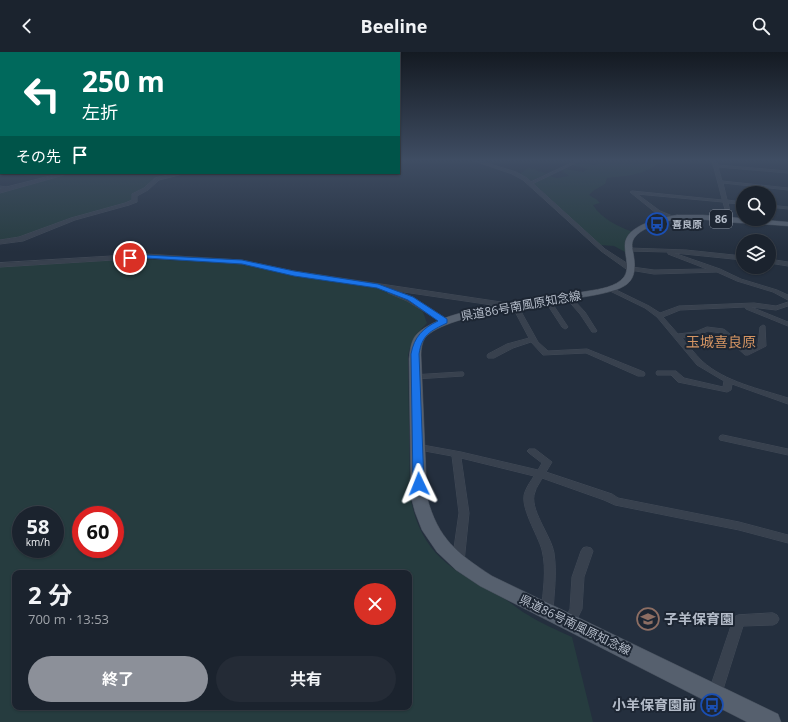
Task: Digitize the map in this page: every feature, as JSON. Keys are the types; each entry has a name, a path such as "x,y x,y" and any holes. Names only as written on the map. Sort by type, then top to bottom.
{"main road":[{"name":"86","path":"632,269 628,242 635,233 661,221 673,218 788,224"},
{"name":"県道86号南風原知念線","path":"632,269 631,275 626,281 610,289 456,317 444,321 422,335 417,343 415,354 415,377 419,497 424,518 437,541 458,562 486,581 770,722"},
{"name":"県道86号南風原知念線","path":"722,699 752,722"}],"street":[{"path":"0,242 22,240 71,219 124,206 135,201 134,196 145,190"},
{"path":"539,190 603,250 620,263 632,269 654,272 718,270"},
{"path":"723,190 730,220"},
{"path":"673,218 658,212 632,192 736,203"},
{"path":"776,207 788,208"},
{"path":"629,250 660,249 736,257"},
{"path":"660,249 718,270 739,280 775,291 788,298"},
{"path":"0,265 146,256 217,260 242,262 294,274 501,304 510,307 535,343 546,353 587,351 641,374"},
{"path":"776,262 788,264"},
{"path":"378,286 410,299 444,321"},
{"path":"610,289 647,307 659,316 700,363 718,375 728,380 788,401"},
{"path":"568,297 583,313 594,331"},
{"path":"548,301 565,328"},
{"path":"659,316 679,308 754,305 776,308 788,304"},
{"path":"744,306 788,324"},
{"path":"677,336 696,334 707,329 723,331 748,353 762,346 763,327"},
{"path":"491,356 510,346 533,339"},
{"path":"660,373 673,373 681,380 727,390 728,380"},
{"path":"415,377 460,374"},
{"path":"723,438 788,452"},
{"path":"418,447 456,454 540,474 608,497 615,501 739,526 788,539"},
{"path":"532,451 547,462 529,493 529,506 540,528 548,551 550,571 547,612"},
{"path":"456,454 464,513 458,562"},
{"path":"569,622 576,609 578,577 587,551"},
{"path":"722,699 738,621 773,619"}],"green space":[{"path":"7,190 143,190 131,195 132,199 129,203 65,220 20,239 0,241 0,192"},
{"path":"541,190 594,190 589,195 600,203 593,205 597,210 605,218 616,225 633,232 625,241 627,253 614,246 600,245"},
{"path":"133,259 231,262 296,276 383,289 408,301 423,312 427,323 415,338 408,355 410,496 415,517 423,535 432,549 456,570 505,599 522,612 572,637 593,722 0,722 0,267"}],"place":[{"name":"喜良原","path":"657,224"},
{"name":"子羊保育園","path":"648,619"},
{"name":"小羊保育園前","path":"712,705"}],"district":[{"name":"玉城喜良原","path":"721,342"}],"route":[{"path":"130,258 146,256 242,262 294,274 378,286 410,299 444,321 422,335 417,343 415,354 419,484"}]}
